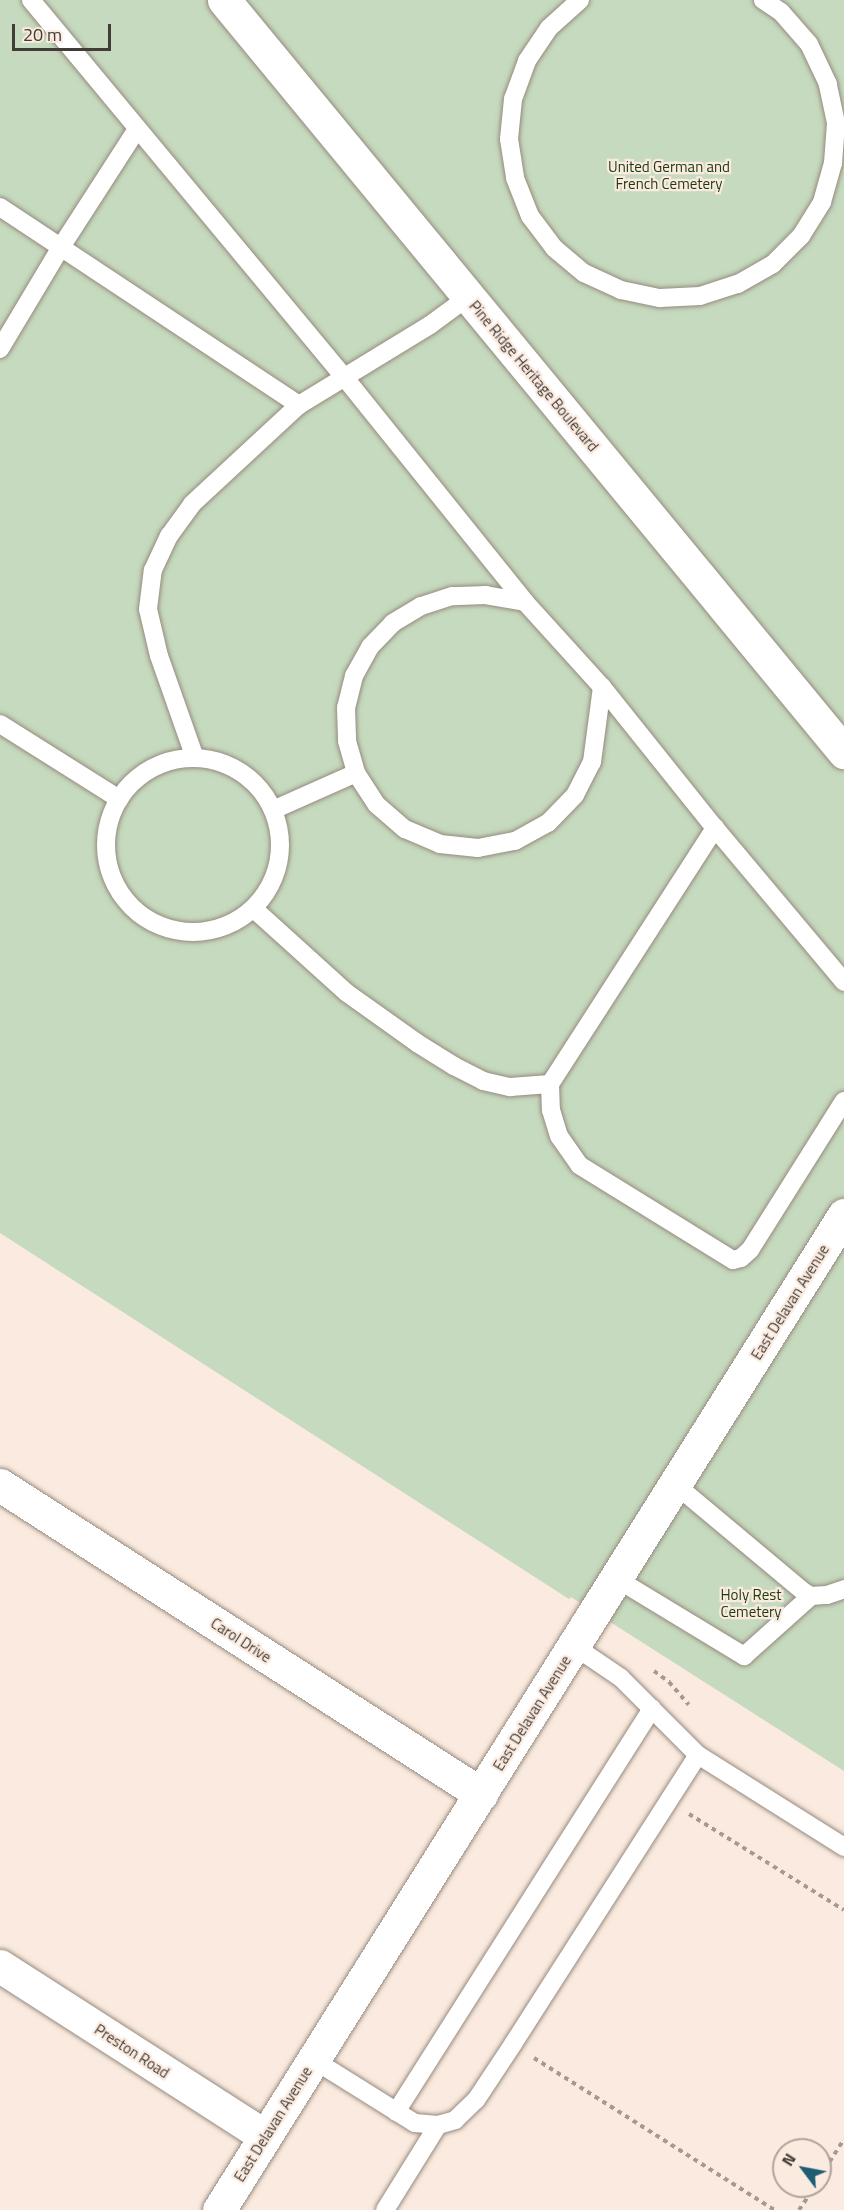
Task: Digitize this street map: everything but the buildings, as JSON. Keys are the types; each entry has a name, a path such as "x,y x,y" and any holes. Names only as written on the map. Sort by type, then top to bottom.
{"street":[{"name":"Pine Ridge Heritage Boulevard","path":"224,0 844,752"},
{"name":"East Delavan Avenue","path":"219,2210 844,1215"},
{"name":"Carol Drive","path":"0,1485 481,1794"},
{"name":"Preston Road","path":"0,1966 265,2136"}],"lane":[{"path":"31,0 345,378 525,602 602,687 715,828 844,982"},
{"path":"579,0 549,28 527,62 513,99 509,139 514,168 530,216 554,248 585,273 621,290 660,298 700,296 738,284 773,264 801,236 825,192 833,163 836,82 810,44 781,12 763,0"},
{"path":"0,349 61,247 137,129"},
{"path":"0,207 299,405"},
{"path":"195,758 159,656 148,609 153,570 169,536 192,504 299,405 430,325 468,297"},
{"path":"525,602 486,595 452,596 421,606 393,623 370,647 354,676 346,708 347,741 356,773 377,805 405,829 440,844 478,848 515,841 548,823 575,795 592,762 602,687"},
{"path":"0,724 119,799"},
{"path":"195,758 214,760 241,772 263,792 273,810 281,844 274,879 254,909 223,928 187,934 153,924 125,901 108,869 106,833 119,799 133,781 151,768 172,760 195,758"},
{"path":"273,810 356,773"},
{"path":"715,828 550,1084 551,1110 559,1136 579,1165 733,1260 741,1258 750,1250 844,1101"},
{"path":"254,909 347,993 454,1066 483,1081 510,1087 550,1084"},
{"path":"676,1485 811,1596"},
{"path":"617,1579 744,1656 811,1596 827,1595 844,1588"},
{"path":"574,1646 621,1678 699,1755 844,1847"},
{"path":"396,2112 652,1708"},
{"path":"314,2060 415,2123 438,2125 455,2120 476,2100 699,1755"},
{"path":"384,2210 438,2125"}],"path":[{"path":"682,1809 844,1910"},
{"path":"529,2054 774,2210"},
{"path":"832,2158 844,2139"}],"green space":[{"path":"0,0 844,0 844,1771 571,1597 569,1599 0,1233"}],"park label":[{"name":"United German and French Cemetery","path":"669,174"},
{"name":"Holy Rest Cemetery","path":"751,1602"}]}
